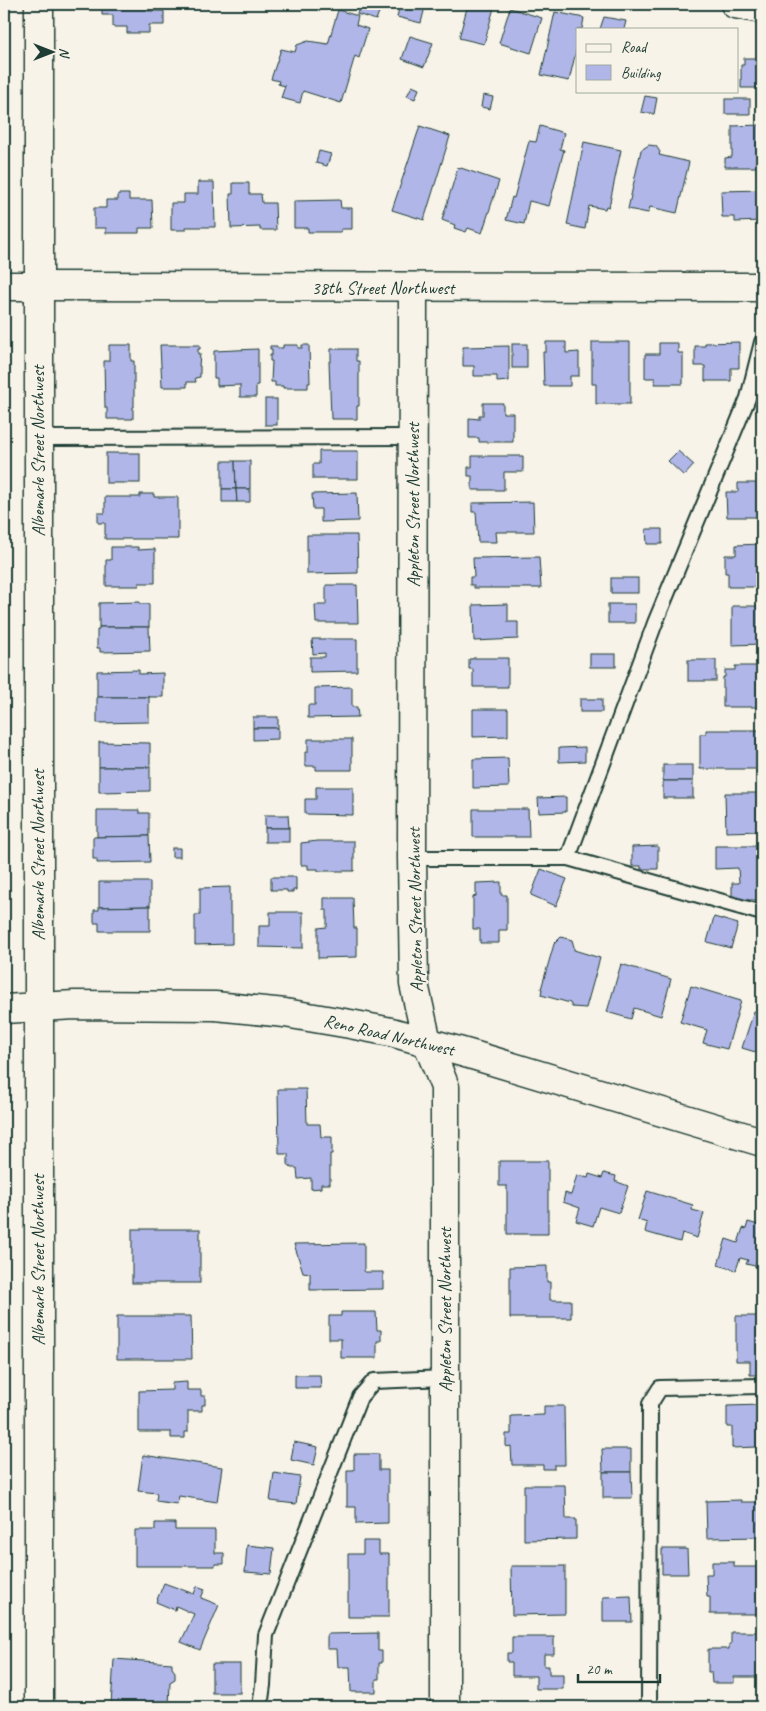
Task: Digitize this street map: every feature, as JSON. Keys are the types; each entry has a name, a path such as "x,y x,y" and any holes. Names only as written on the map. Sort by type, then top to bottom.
{"street":[{"name":"Albemarle Street Northwest","path":"38,1707 39,4"},
{"path":"735,4 762,9"},
{"name":"38th Street Northwest","path":"4,286 762,287"},
{"name":"Appleton Street Northwest","path":"413,288 412,858 414,984 427,1042 445,1087 444,1707"},
{"name":"Reno Road Northwest","path":"4,1009 75,1004 144,1004 250,1009 350,1024 427,1042 762,1142"}],"lane":[{"path":"568,858 656,623 748,398 762,342"},
{"path":"38,438 413,437"},
{"path":"412,858 568,858 762,913"},
{"path":"260,1707 266,1635 360,1398 374,1381 445,1378"},
{"path":"650,1707 650,1404 660,1388 762,1386"}],"building":[{"path":"102,4 148,4 148,11 164,11 164,25 149,25 149,33 127,33 127,27 113,27 113,15 102,15"},
{"path":"361,4 382,4 376,20 357,14"},
{"path":"400,4 439,4 437,10 425,7 421,23 397,17"},
{"path":"468,4 495,4 484,44 459,38"},
{"path":"510,8 542,18 531,53 499,43"},
{"path":"338,10 358,16 356,25 368,29 359,58 355,56 341,103 303,91 300,103 281,98 285,86 278,84 279,81 271,79 281,49 295,52 297,45 308,41 328,44"},
{"path":"555,12 584,18 582,28 576,28 576,51 569,81 541,75"},
{"path":"604,17 626,21 624,28 600,28"},
{"path":"410,36 433,43 424,67 402,59"},
{"path":"744,58 762,58 762,88 741,88 741,65 744,65"},
{"path":"412,86 419,89 415,99 407,96"},
{"path":"483,95 493,97 490,109 481,107"},
{"path":"645,96 657,98 654,114 641,112"},
{"path":"725,99 750,99 750,114 725,114"},
{"path":"762,125 762,154 759,154 759,167 725,167 725,158 732,157 732,126"},
{"path":"420,126 450,136 424,220 392,210"},
{"path":"540,126 564,133 560,149 564,150 549,206 529,201 524,224 506,220 512,197 514,198 529,141 536,142"},
{"path":"584,142 621,150 609,207 606,206 605,209 589,206 585,229 567,225"},
{"path":"649,145 656,146 660,152 659,155 689,162 677,213 650,207 648,213 628,209 641,150"},
{"path":"319,151 331,154 327,166 316,163"},
{"path":"458,167 499,181 482,233 468,228 466,232 454,228 455,225 442,220"},
{"path":"198,182 214,182 215,227 186,227 186,230 171,230 171,203 184,203 184,194 198,194"},
{"path":"233,183 249,183 249,194 261,194 262,203 275,203 276,230 260,230 260,227 231,228 230,194 233,194"},
{"path":"762,190 762,221 735,222 735,217 722,217 721,191"},
{"path":"118,194 129,194 129,200 152,200 153,228 139,228 139,233 106,233 106,228 94,228 94,208 106,208 106,200 118,200"},
{"path":"340,200 341,208 352,208 352,229 341,229 341,232 308,232 308,228 294,228 294,201"},
{"path":"546,342 566,342 566,353 579,352 579,376 570,376 570,386 544,386 543,352 546,352"},
{"path":"592,342 630,342 630,404 596,404 596,384 592,384"},
{"path":"739,342 739,368 731,368 731,381 705,381 705,366 695,366 695,346 705,346 705,343"},
{"path":"659,343 678,343 678,353 683,353 683,384 655,384 655,378 645,378 645,354 659,354"},
{"path":"512,344 527,344 527,368 512,368"},
{"path":"109,345 131,345 131,361 134,361 133,419 107,419 104,361 109,361"},
{"path":"160,345 200,345 198,354 200,354 200,377 195,378 196,382 187,382 187,387 162,387"},
{"path":"283,345 298,345 298,348 302,348 302,345 309,345 310,383 308,383 308,388 283,388 283,386 275,386 275,382 271,382 272,361 270,361 270,355 272,355 272,349 270,349 270,346 283,348"},
{"path":"509,346 509,381 497,382 497,376 474,376 474,366 463,366 463,347"},
{"path":"258,349 256,397 240,397 240,385 217,386 217,378 214,378 214,351"},
{"path":"331,349 356,349 356,361 359,361 359,406 357,406 357,419 331,419 329,361 331,361"},
{"path":"265,399 277,399 277,425 265,425"},
{"path":"483,403 503,403 503,413 513,413 513,442 479,442 479,438 469,438 469,418 479,419 479,415 483,415"},
{"path":"758,418 762,418 762,456 758,456"},
{"path":"319,451 358,451 358,479 313,479 313,464 319,464"},
{"path":"678,451 694,465 684,476 668,461"},
{"path":"106,453 140,453 140,483 106,483"},
{"path":"472,456 523,456 523,472 504,472 504,490 472,490 472,476 468,476 468,467 472,467"},
{"path":"222,461 235,461 236,489 222,489"},
{"path":"235,461 250,461 250,489 236,489"},
{"path":"738,483 762,483 762,517 727,517 726,492 738,492"},
{"path":"222,489 236,489 237,502 222,502"},
{"path":"236,489 250,489 250,502 237,502"},
{"path":"357,493 358,521 321,522 321,509 313,509 312,494"},
{"path":"140,494 154,494 154,497 178,497 178,539 105,539 105,523 98,523 98,513 105,513 105,497 140,497"},
{"path":"533,502 534,532 496,532 497,542 478,542 476,512 472,512 472,503"},
{"path":"646,529 662,529 662,544 647,544"},
{"path":"307,535 357,535 358,573 307,574"},
{"path":"762,544 762,580 759,580 759,587 728,587 728,573 725,573 725,555 736,555 736,545"},
{"path":"111,547 138,547 138,550 155,549 155,583 139,583 139,586 106,586 106,560 111,560"},
{"path":"539,557 541,588 474,588 474,585 470,585 470,577 474,577 473,558"},
{"path":"611,578 638,578 638,593 611,593"},
{"path":"326,585 357,585 358,623 316,623 315,605 326,605"},
{"path":"140,602 140,604 149,604 149,627 99,627 99,603"},
{"path":"508,604 508,622 518,622 518,639 474,641 473,605"},
{"path":"608,604 635,604 635,623 608,623"},
{"path":"732,606 762,606 762,644 732,645"},
{"path":"99,627 149,627 150,651 100,652 100,648 97,648 97,630 99,630"},
{"path":"312,639 357,639 357,671 310,672 310,657 325,657 325,653 313,654"},
{"path":"590,654 616,654 616,667 590,667"},
{"path":"508,658 508,687 473,687 473,669 469,669 469,659"},
{"path":"688,660 716,660 716,681 688,681"},
{"path":"735,666 762,666 762,707 723,707 723,677 725,677 725,670 735,670"},
{"path":"139,670 139,674 163,673 163,697 97,697 97,671"},
{"path":"352,687 352,707 357,707 358,717 308,718 308,705 315,705 315,688"},
{"path":"97,697 149,697 149,722 97,723"},
{"path":"580,699 602,699 602,712 580,712"},
{"path":"473,709 508,709 508,736 473,737"},
{"path":"253,717 278,717 278,728 253,728"},
{"path":"253,728 278,728 278,739 253,740"},
{"path":"706,730 762,730 762,769 700,769 700,734 706,734"},
{"path":"308,739 352,739 352,770 316,770 316,766 305,766 305,752 308,752"},
{"path":"99,742 150,743 150,767 99,767"},
{"path":"585,747 585,761 559,762 559,748"},
{"path":"508,758 509,787 473,788 473,759"},
{"path":"663,765 693,765 693,781 663,781"},
{"path":"99,767 150,767 150,791 99,792"},
{"path":"663,781 693,781 693,798 663,798"},
{"path":"316,787 353,787 353,815 305,814 305,799 316,799"},
{"path":"725,793 762,793 762,831 726,832"},
{"path":"566,797 566,812 539,813 538,798"},
{"path":"473,809 528,809 529,837 473,837"},
{"path":"97,810 139,810 139,813 149,813 149,836 97,837"},
{"path":"265,815 288,815 289,828 265,828"},
{"path":"265,828 289,828 289,842 265,842"},
{"path":"149,836 150,862 97,863 97,859 93,859 93,837"},
{"path":"354,841 354,871 318,871 318,869 308,869 308,865 301,865 301,843"},
{"path":"658,846 658,869 641,869 641,866 632,866 632,847"},
{"path":"715,846 762,846 762,900 732,900 732,883 739,883 738,868 715,869"},
{"path":"172,848 180,848 180,857 172,857"},
{"path":"541,869 567,879 556,906 531,895"},
{"path":"271,877 296,877 296,890 287,892 287,890 271,890"},
{"path":"99,882 150,882 150,906 99,907"},
{"path":"501,882 501,895 507,895 507,930 499,930 499,943 480,943 480,929 473,929 473,897 476,896 476,883"},
{"path":"230,887 232,944 195,945 195,915 200,915 200,888"},
{"path":"324,898 353,898 354,928 357,928 357,957 318,958 318,928 327,927 327,910 324,910"},
{"path":"150,906 150,931 99,931 99,923 94,923 94,910 99,910 99,907"},
{"path":"270,912 303,912 303,948 259,947 259,926 270,926"},
{"path":"714,917 738,924 731,948 707,942"},
{"path":"561,937 572,940 574,950 600,958 586,1008 572,1007 570,1003 541,995 554,944"},
{"path":"621,964 671,979 661,1016 634,1008 631,1019 607,1012"},
{"path":"691,986 741,1001 727,1049 703,1043 707,1030 680,1022"},
{"path":"754,1011 762,1014 762,1054 742,1048"},
{"path":"278,1089 306,1089 307,1124 320,1124 321,1137 332,1137 330,1184 321,1184 321,1188 311,1189 311,1178 298,1179 297,1168 291,1168 288,1164 288,1154 279,1154"},
{"path":"499,1161 548,1161 548,1234 507,1234 507,1186 499,1186"},
{"path":"604,1173 616,1176 615,1181 628,1186 619,1213 599,1207 593,1226 576,1221 580,1208 563,1202 565,1193 571,1195 577,1175 588,1178 589,1174 602,1178"},
{"path":"647,1191 693,1205 692,1210 704,1213 697,1238 682,1233 680,1242 645,1232 647,1223 638,1220"},
{"path":"748,1222 762,1226 762,1264 756,1262 755,1266 746,1264 748,1260 740,1258 736,1270 718,1265 726,1239 738,1243 743,1228 746,1229"},
{"path":"132,1229 200,1229 200,1283 132,1283"},
{"path":"364,1243 364,1272 383,1272 383,1289 310,1290 310,1273 303,1272 294,1244"},
{"path":"547,1266 547,1282 550,1282 550,1300 571,1300 571,1318 510,1318 510,1267"},
{"path":"341,1312 376,1312 377,1330 381,1330 381,1341 377,1341 377,1358 341,1358 341,1339 329,1339 329,1316 341,1316"},
{"path":"117,1316 191,1316 192,1359 117,1359"},
{"path":"736,1316 762,1316 762,1375 750,1375 750,1361 736,1361"},
{"path":"295,1375 320,1375 321,1388 295,1388"},
{"path":"187,1382 187,1390 201,1390 201,1396 205,1396 205,1405 202,1405 202,1411 188,1411 188,1432 185,1432 185,1438 171,1438 171,1432 139,1432 139,1391 172,1390 172,1383"},
{"path":"762,1405 761,1464 761,1454 757,1454 757,1447 732,1448 732,1427 727,1427 727,1406"},
{"path":"544,1406 564,1406 565,1465 554,1465 554,1469 543,1469 543,1465 512,1465 511,1446 506,1447 506,1434 511,1434 511,1416 544,1415"},
{"path":"294,1442 318,1447 314,1465 291,1460"},
{"path":"602,1449 631,1449 631,1472 603,1472"},
{"path":"354,1454 379,1454 379,1470 388,1470 388,1523 356,1524 356,1507 347,1507 347,1470 354,1470"},
{"path":"143,1455 222,1467 217,1502 179,1496 177,1504 156,1501 157,1493 138,1491"},
{"path":"603,1472 631,1472 632,1498 603,1498"},
{"path":"274,1473 300,1477 296,1504 270,1501"},
{"path":"524,1485 565,1485 566,1519 576,1519 576,1539 524,1540"},
{"path":"741,1500 741,1502 762,1502 762,1537 707,1538 706,1501"},
{"path":"155,1523 175,1523 175,1530 215,1530 215,1553 224,1553 224,1564 215,1564 215,1566 135,1566 135,1530 155,1530"},
{"path":"363,1541 379,1541 379,1554 389,1554 389,1617 348,1617 348,1554 363,1554"},
{"path":"247,1545 274,1548 271,1574 245,1572"},
{"path":"662,1549 687,1549 688,1574 662,1574"},
{"path":"712,1562 734,1562 734,1567 762,1567 762,1614 710,1614 710,1597 707,1597 706,1574 712,1574"},
{"path":"511,1566 565,1566 565,1614 512,1615"},
{"path":"164,1583 194,1594 197,1586 205,1589 201,1598 219,1605 200,1650 181,1642 194,1614 176,1606 175,1610 156,1602"},
{"path":"631,1596 632,1622 603,1622 603,1597"},
{"path":"731,1632 762,1632 762,1677 734,1677 734,1683 712,1683 711,1672 708,1672 708,1649 729,1649"},
{"path":"378,1633 378,1651 382,1651 382,1663 379,1663 379,1679 376,1679 376,1692 351,1692 350,1667 338,1667 337,1649 327,1649 327,1634"},
{"path":"512,1637 554,1637 554,1654 544,1654 544,1666 549,1666 549,1674 563,1674 563,1689 536,1689 536,1676 512,1676 512,1662 507,1662 507,1653 512,1653"},
{"path":"114,1659 172,1663 175,1679 170,1682 169,1707 111,1705"},
{"path":"212,1664 240,1664 240,1693 212,1693"},
{"path":"549,1706 549,1707 513,1707"}]}
